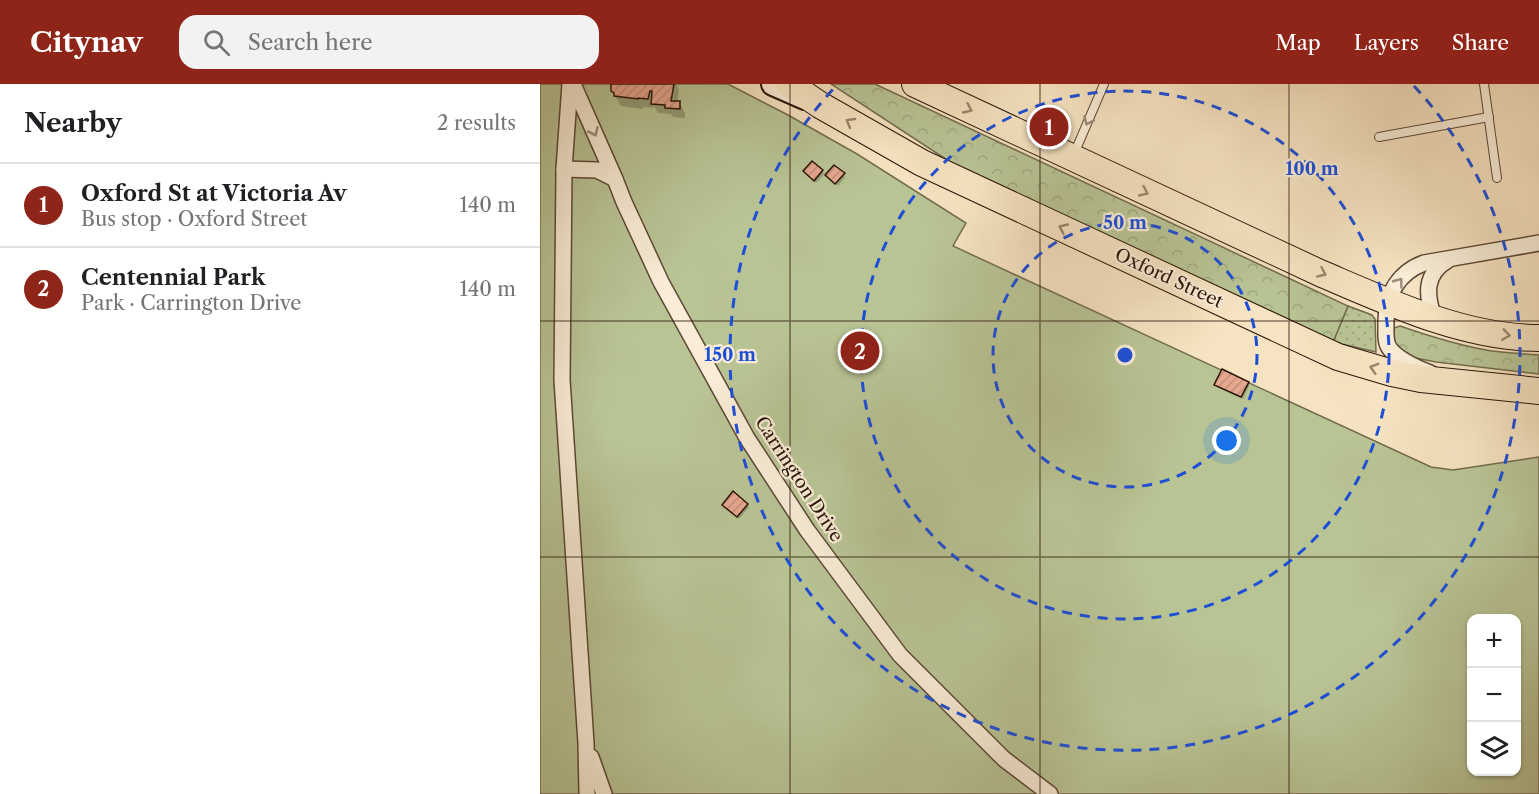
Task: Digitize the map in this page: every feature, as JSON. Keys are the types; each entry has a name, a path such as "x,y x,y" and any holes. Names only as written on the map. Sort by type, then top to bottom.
{"main road":[{"path":"774,84 820,105"},
{"name":"Oxford Street","path":"789,84 820,105 922,163 1338,357 1421,379 1539,391"},
{"path":"915,84 1387,302 1468,328 1499,335 1539,339"}],"street":[{"path":"571,84 564,169 562,381 586,743 587,794"},
{"name":"Carrington Drive","path":"571,84 661,282 747,438 807,530 900,655 1004,759 1050,794"},
{"path":"564,169 597,170 615,179"},
{"path":"1452,383 1402,359 1387,344 1387,302 1396,285 1412,268 1424,263 1539,243"},
{"path":"1434,318 1430,299 1430,279 1434,270 1448,260"},
{"path":"586,743 604,794"}],"lane":[{"path":"1072,158 1104,84"},
{"path":"1484,84 1497,178"},
{"path":"1379,137 1489,117"}],"green space":[{"path":"540,84 728,84 857,154 966,223 953,246 1431,467 1453,470 1539,457 1539,794 540,794"},
{"path":"831,84 875,84 1348,306 1333,342 967,173"},
{"path":"1348,306 1372,315 1375,319 1376,352 1333,342"},
{"path":"1400,326 1480,349 1539,355 1539,374 1410,357 1399,350 1393,342 1394,328"}],"building":[{"path":"611,84 674,84 671,101 680,101 680,109 651,104 652,91 648,99 614,96"},
{"path":"812,161 823,170 814,181 803,171"},
{"path":"834,165 845,173 835,184 825,175"},
{"path":"1222,369 1249,382 1241,397 1214,385"},
{"path":"733,491 748,504 737,517 722,505"}],"place":[{"name":"Oxford St at Victoria Av","path":"1049,127"},
{"name":"Centennial Park","path":"860,351"}]}
